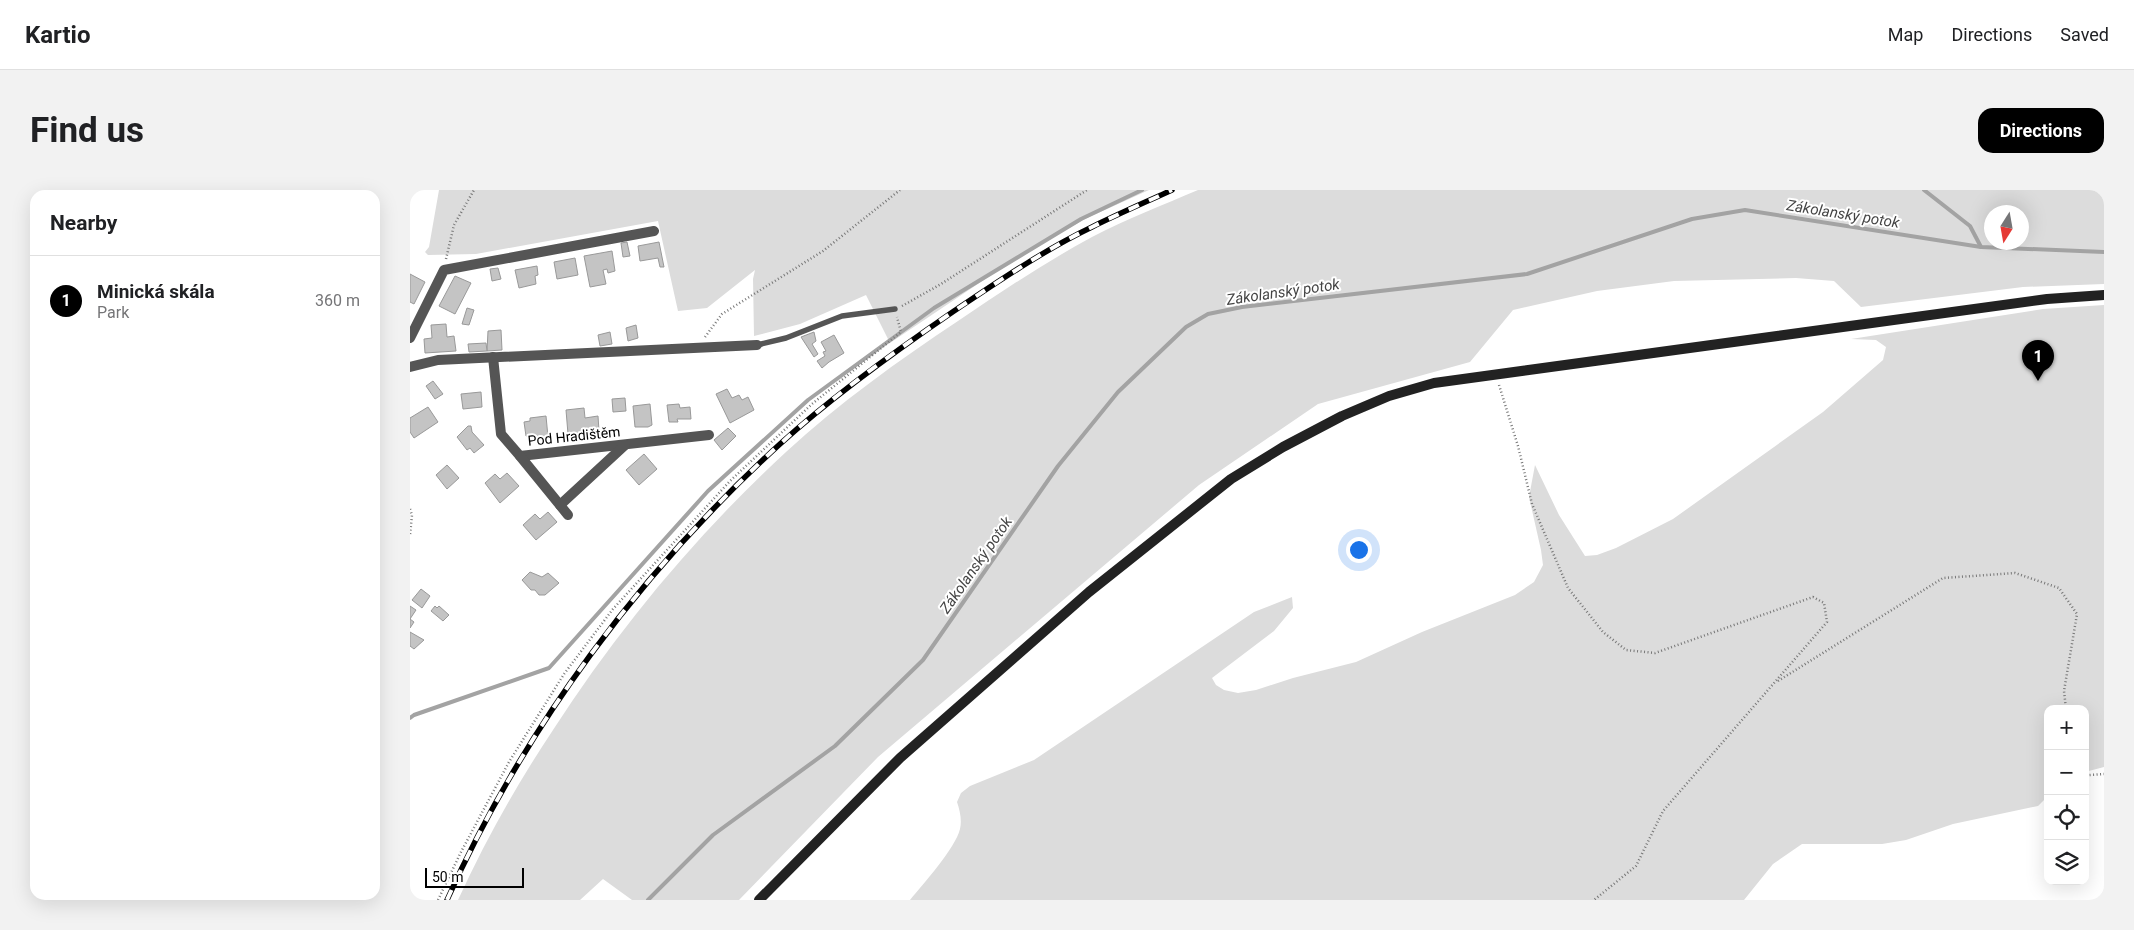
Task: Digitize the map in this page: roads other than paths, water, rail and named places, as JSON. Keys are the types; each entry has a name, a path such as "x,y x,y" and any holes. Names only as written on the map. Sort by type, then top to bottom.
{"main road":[{"path":"759,900 900,758 1089,592 1231,479 1283,447 1342,416 1389,396 1434,383 2046,299 2104,295"}],"street":[{"path":"410,338 444,270 654,231"},
{"path":"410,367 438,360 757,345"},
{"name":"Pod Hradištěm","path":"493,357 501,434 520,456 709,435"},
{"path":"560,506 625,445"},
{"path":"520,456 568,515"}],"lane":[{"path":"757,345 786,338 842,316 896,310"}],"waterway":[{"path":"410,718 549,668 708,491 808,400 934,308 1081,219 1142,190"},
{"path":"1924,190 1970,226 1981,247"},
{"name":"Zákolanský potok","path":"648,900 713,835 835,746 923,660 1058,466 1118,392 1186,327 1208,314 1242,307 1527,274 1692,219 1745,210 1981,247 2104,252"}],"railway":[{"path":"447,900 478,836 512,774 590,655 680,545 729,493 780,444 843,391 954,311 1022,266 1074,236 1172,190"}],"place":[{"name":"Minická skála","path":"2038,381"}]}
